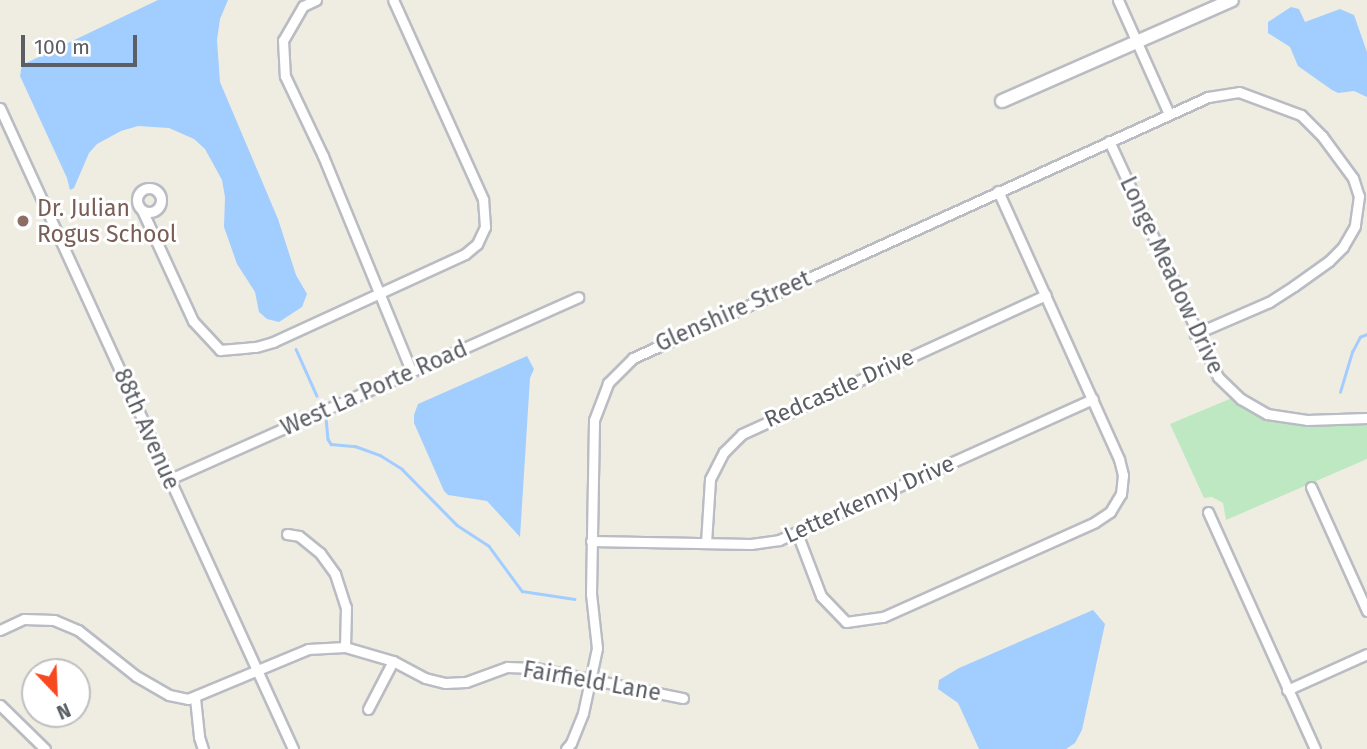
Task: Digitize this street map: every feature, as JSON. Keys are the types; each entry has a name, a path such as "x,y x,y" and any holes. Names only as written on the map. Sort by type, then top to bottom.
{"street":[{"path":"316,0 303,6 283,40 285,76 323,156 377,295 411,371"},
{"path":"142,210 193,321 220,350 256,347 273,342 465,254 477,244 485,227 480,192 393,0"},
{"path":"1118,0 1169,114"},
{"path":"1002,101 1232,0"},
{"name":"Glenshire Street","path":"566,749 583,713 592,679 597,642 591,594 594,420 608,383 626,363 645,351 1208,97 1222,93 1249,94 1309,121 1348,169 1359,196 1356,226 1343,247 1329,261 1269,302 1195,334"},
{"name":"88th Avenue","path":"0,108 293,749"},
{"name":"Longe Meadow Drive","path":"1109,141 1195,334 1218,377 1241,399 1268,414 1307,420 1367,418"},
{"path":"797,533 821,596 846,622 883,617 1095,522 1110,512 1121,494 1123,475 1119,459 998,191"},
{"name":"Redcastle Drive","path":"706,543 710,479 724,452 741,434 1046,295"},
{"name":"West La Porte Road","path":"170,479 578,297"},
{"name":"Letterkenny Drive","path":"591,541 762,543 797,533 1093,399"},
{"path":"1311,487 1367,611"},
{"path":"1208,512 1315,749"},
{"path":"287,534 299,536 320,553 335,574 346,607 345,647"},
{"path":"0,630 24,619 54,620 78,630 136,676 169,695 195,698 203,749"},
{"name":"Fairfield Lane","path":"195,698 308,649 345,647 393,661 425,678 445,683 466,682 507,667 535,668 683,698"},
{"path":"1287,690 1367,654"},
{"path":"368,709 393,661"},
{"path":"0,705 46,749"}],"green space":[{"path":"1232,398 1254,413 1280,421 1367,423 1367,459 1226,520 1223,503 1212,497 1204,498 1170,424"}],"water":[{"path":"158,0 228,0 220,19 217,40 220,82 278,219 296,275 307,294 302,307 279,322 267,319 259,312 255,292 237,264 224,227 225,197 222,180 205,149 194,139 169,128 138,126 121,131 97,144 89,153 74,188 70,190 20,76 22,65"},
{"path":"1291,7 1299,9 1305,22 1340,9 1354,15 1367,52 1367,97 1354,91 1338,93 1332,90 1298,66 1290,47 1268,33 1268,22"},
{"path":"527,356 534,369 530,378 520,537 487,501 448,495 444,491 414,423 414,415 418,404"},
{"path":"1093,610 1105,624 1082,730 1075,743 1066,749 979,749 958,703 938,689 939,680 959,668"}],"waterway":[{"path":"1340,392 1352,352 1360,337 1367,334"},
{"path":"296,349 317,396"},
{"path":"326,417 331,444 355,446 380,455 402,469 457,525 489,546 522,591 574,599"}],"place":[{"name":"Dr. Julian Rogus School","path":"23,221"}]}
